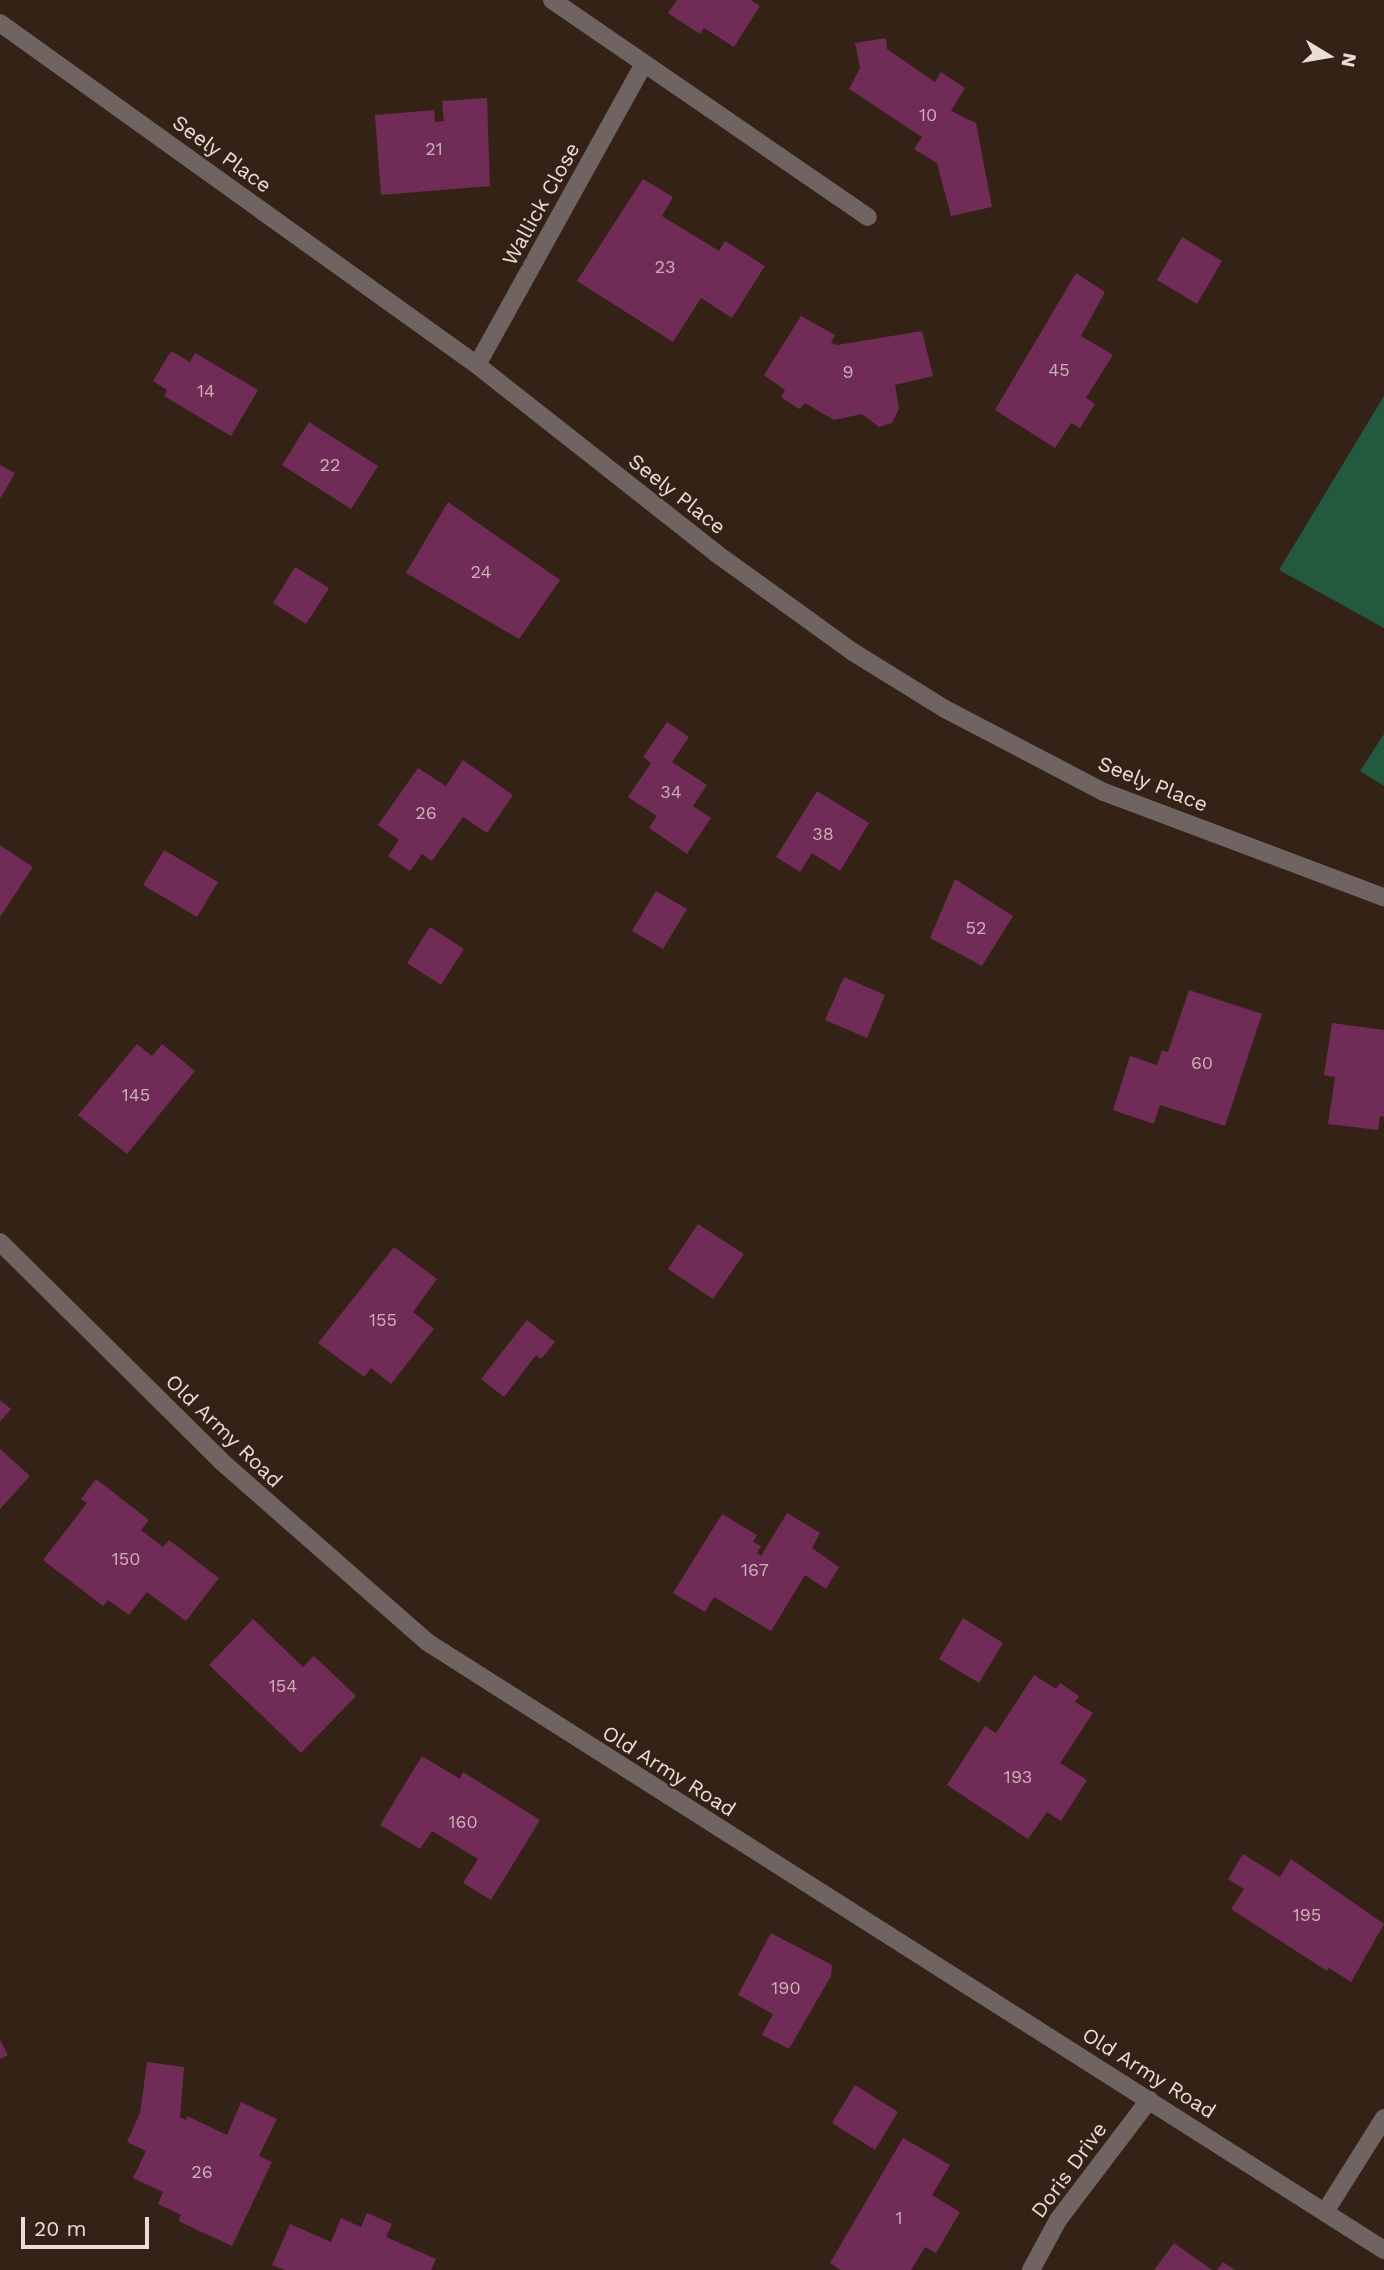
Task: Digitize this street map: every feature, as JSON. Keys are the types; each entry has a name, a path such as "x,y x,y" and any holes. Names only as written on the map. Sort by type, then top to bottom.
{"street":[{"path":"552,0 868,217"},
{"name":"Seely Place","path":"0,23 477,365 727,562 841,644 944,709 1104,792 1384,897"},
{"name":"Wallick Close","path":"477,365 644,64"},
{"name":"Old Army Road","path":"0,1242 230,1470 427,1642 1384,2250"},
{"name":"Doris Drive","path":"1031,2270 1058,2220 1149,2100"},
{"path":"1325,2213 1384,2118"}],"green space":[{"path":"1384,396 1384,628 1279,570"},
{"path":"1384,734 1384,786 1360,771"}],"building":[{"path":"677,0 751,0 760,6 734,47 704,28 700,34 668,13"},
{"path":"886,38 887,49 935,82 941,72 965,88 951,111 976,123 992,207 951,216 937,163 914,149 922,137 849,89 860,68 855,43"},
{"path":"487,98 490,186 381,195 375,115 434,110 435,122 444,121 442,101"},
{"path":"643,179 673,197 662,216 719,251 725,241 765,266 732,318 701,298 673,342 577,281"},
{"path":"1182,237 1222,261 1197,304 1157,280"},
{"path":"1076,273 1105,292 1081,336 1113,355 1086,398 1095,404 1080,428 1071,423 1055,448 995,410"},
{"path":"801,316 835,335 831,343 837,345 922,331 933,376 895,385 899,409 892,423 879,427 862,414 834,420 805,403 799,409 781,397 785,390 764,375"},
{"path":"171,351 190,362 195,353 258,390 231,436 164,396 167,390 153,381"},
{"path":"309,422 378,466 351,509 282,465"},
{"path":"0,465 15,473 0,499"},
{"path":"448,502 560,580 519,639 406,573"},
{"path":"295,567 329,588 306,624 273,603"},
{"path":"667,722 689,737 672,762 707,785 693,806 711,818 687,854 649,828 657,816 628,797 651,763 643,757"},
{"path":"463,760 513,795 487,833 463,817 432,861 422,854 410,871 388,856 399,840 378,825 418,768 446,786"},
{"path":"817,791 869,823 840,871 812,853 800,872 776,857"},
{"path":"0,845 33,867 0,917"},
{"path":"164,850 218,882 197,917 143,885"},
{"path":"955,879 1013,916 982,966 930,938"},
{"path":"656,891 687,909 663,949 632,931"},
{"path":"430,927 464,949 441,985 407,963"},
{"path":"844,977 885,995 867,1038 825,1020"},
{"path":"1189,990 1262,1014 1225,1126 1160,1105 1154,1124 1113,1110 1130,1056 1157,1065 1162,1050 1168,1052"},
{"path":"1332,1023 1384,1030 1384,1117 1380,1116 1378,1130 1328,1124 1335,1077 1324,1075"},
{"path":"137,1044 152,1056 162,1044 195,1071 127,1154 78,1115"},
{"path":"698,1224 744,1254 713,1299 668,1269"},
{"path":"394,1247 437,1279 413,1312 434,1329 391,1384 371,1368 364,1377 318,1343"},
{"path":"527,1320 555,1342 541,1359 536,1355 504,1397 481,1379"},
{"path":"0,1400 11,1409 0,1422"},
{"path":"0,1449 30,1476 0,1509"},
{"path":"96,1479 149,1520 141,1530 163,1547 169,1540 219,1578 186,1621 147,1592 129,1615 108,1600 103,1606 43,1560 87,1503 81,1499"},
{"path":"787,1513 820,1533 812,1548 839,1567 826,1589 805,1575 771,1631 714,1597 705,1612 673,1593 722,1514 757,1535 753,1542 761,1546 757,1553 761,1556"},
{"path":"963,1618 1003,1643 979,1683 939,1659"},
{"path":"253,1619 303,1667 314,1656 356,1696 301,1753 209,1665"},
{"path":"1034,1675 1056,1689 1060,1683 1079,1696 1075,1702 1093,1713 1060,1763 1087,1780 1061,1821 1047,1812 1028,1839 947,1785 985,1726 996,1733"},
{"path":"422,1756 460,1779 463,1772 540,1820 491,1900 463,1883 478,1859 432,1831 420,1849 380,1825"},
{"path":"1243,1854 1280,1877 1291,1859 1384,1924 1351,1982 1329,1968 1327,1971 1231,1909 1244,1889 1228,1879"},
{"path":"771,1933 832,1965 831,1976 789,2049 762,2035 773,2014 738,1995"},
{"path":"0,2040 8,2055 0,2059"},
{"path":"147,2062 184,2067 180,2117 186,2120 187,2116 227,2135 241,2102 277,2119 259,2156 272,2162 232,2246 178,2221 181,2215 158,2204 163,2192 133,2178 146,2151 127,2142 140,2113"},
{"path":"855,2085 898,2112 875,2150 832,2123"},
{"path":"903,2138 950,2165 932,2195 960,2212 936,2253 925,2247 911,2270 841,2270 830,2263"},
{"path":"367,2213 392,2224 386,2237 436,2259 431,2270 285,2270 272,2265 290,2224 331,2242 341,2218 361,2227"},
{"path":"1174,2243 1212,2270 1154,2270"},
{"path":"1223,2262 1235,2270 1217,2270"}]}
